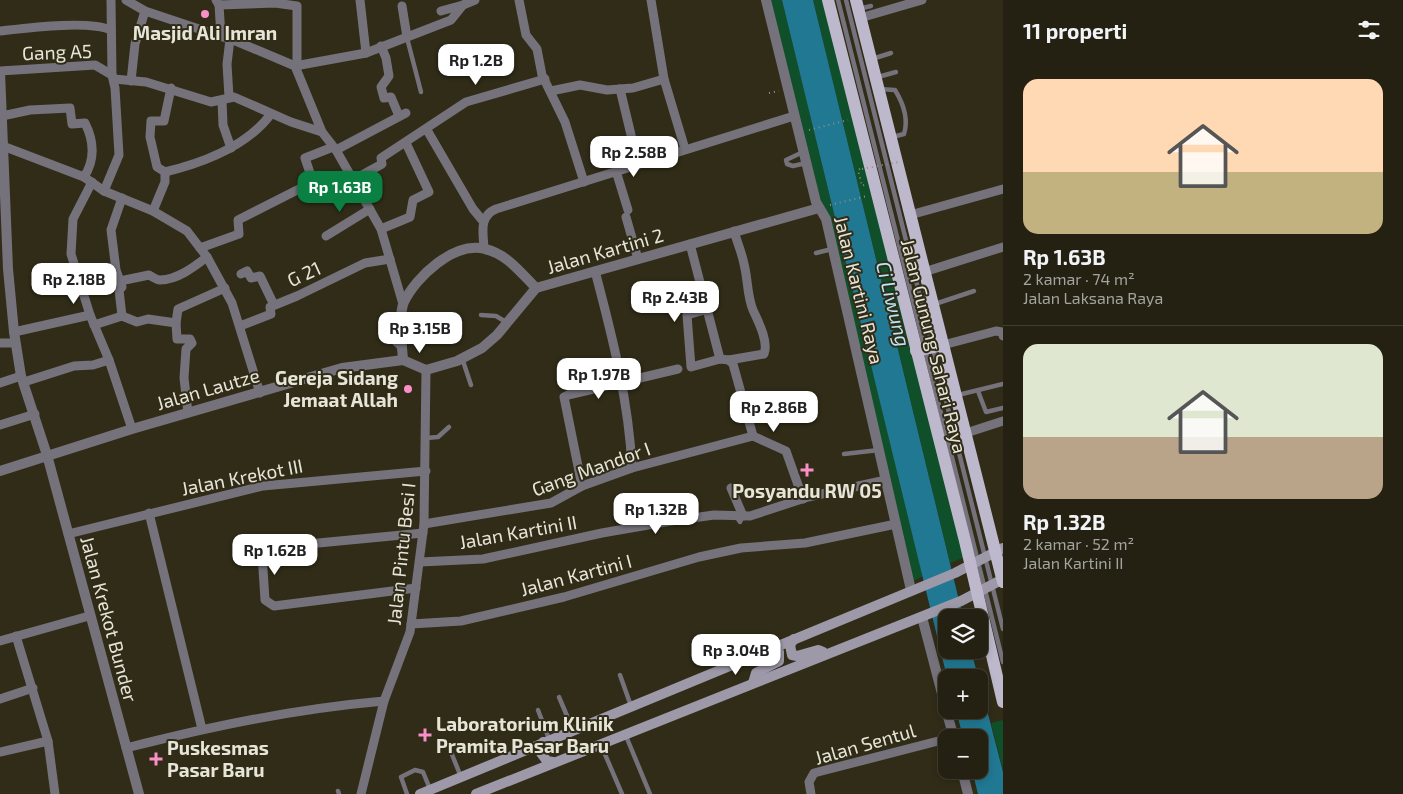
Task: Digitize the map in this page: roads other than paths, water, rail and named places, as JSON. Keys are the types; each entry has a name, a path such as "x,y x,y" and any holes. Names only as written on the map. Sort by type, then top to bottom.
{"main road":[{"name":"Jalan Gunung Sahari Raya","path":"828,0 930,348 980,562 993,583"},
{"name":"Jalan Gunung Sahari Raya","path":"861,8 870,59 932,304 930,348 956,396 984,486 1000,551 993,583 1003,702"},
{"path":"420,794 953,574 1000,551"},
{"path":"476,794 926,616 959,602 993,583"},
{"path":"794,639 790,645 792,655 797,656 818,650 826,654"},
{"path":"753,683 756,673 779,661 779,652 776,648 768,649"},
{"path":"546,741 540,753 547,761 553,762"}],"street":[{"path":"104,191 119,156 110,30 111,0"},
{"path":"126,0 145,11 225,38 296,66 366,53 452,20 463,5"},
{"path":"360,0 366,53"},
{"path":"441,11 475,0"},
{"path":"519,0 526,35 537,49 545,79 565,122 584,182"},
{"path":"651,0 664,79 685,149"},
{"name":"Jalan Kartini Raya","path":"766,0 806,163 819,208 826,219 896,524 916,588"},
{"path":"861,8 922,0"},
{"path":"231,148 223,125 227,64 225,38 218,2 275,3 297,6 296,66 322,132 334,148 381,229 403,304 403,355 426,370"},
{"path":"402,6 407,37"},
{"path":"131,81 136,44 145,11"},
{"path":"0,31 63,26 99,26 110,30"},
{"path":"200,248 239,234 238,220 313,182 304,158 334,148 402,114 391,97 384,98 381,87 389,76 386,58 381,46"},
{"name":"Gang A5","path":"0,71 95,65 113,77 170,88 207,102 239,99 271,114 322,132"},
{"name":"Jalan Krekot Bunder","path":"0,71 4,269 22,379 47,455 126,748 142,793"},
{"path":"353,180 382,164 381,158 466,102 545,79"},
{"path":"551,91 587,84 600,89 620,89 642,86 664,79"},
{"path":"170,88 164,121 152,120 149,130 157,167 166,172 204,161 231,148 264,124 271,114"},
{"path":"620,89 638,164"},
{"path":"2,116 30,110 71,108 72,124 85,123 91,136 92,164 84,177"},
{"path":"484,248 483,221 486,215 496,208 794,116"},
{"path":"426,130 473,208 483,221"},
{"path":"381,229 410,217 413,200 429,192 406,143"},
{"path":"2,145 84,177 104,191 153,211 187,231 207,257 224,288 240,326 260,393"},
{"path":"616,171 638,259"},
{"path":"153,211 165,182 166,172"},
{"path":"92,182 73,218 71,254 90,315 109,360 132,429"},
{"path":"910,215 1003,188"},
{"path":"122,198 110,230 116,270 122,287 119,290 122,316"},
{"name":"Jalan Kartini 2","path":"426,370 462,358 482,348 507,323 536,288 819,208"},
{"path":"326,236 370,209"},
{"path":"708,310 687,315 691,367 766,352 759,322 753,310 744,263 734,231"},
{"path":"690,244 708,310 725,360 733,364 753,436 786,451 803,499"},
{"path":"924,272 1003,247"},
{"path":"403,304 424,272 441,260 463,251 484,248 499,254 511,262 536,288"},
{"path":"120,281 149,275 162,280 187,271 207,257"},
{"name":"G 21","path":"240,326 271,314 270,308 274,305 298,296 364,263 390,259"},
{"path":"241,274 247,271 251,278 260,276 274,305"},
{"path":"595,272 610,326 630,440 632,468"},
{"path":"188,413 184,377 186,348 192,343 191,339 177,339 176,323 178,309 224,288"},
{"path":"14,332 90,315"},
{"path":"94,325 122,316 137,322 148,320 176,323"},
{"path":"930,348 996,331 1002,332 1003,336"},
{"path":"0,343 15,343"},
{"name":"Jalan Lautze","path":"0,471 132,429 342,368 403,355"},
{"path":"0,383 109,360"},
{"path":"582,486 564,398 568,394 678,369"},
{"name":"Jalan Pintu Besi I","path":"361,794 384,701 411,624 424,529 426,370"},
{"path":"0,425 35,414"},
{"path":"966,433 1003,421"},
{"name":"Gang Mandor I","path":"416,588 274,606 265,600 262,554 266,548 424,529 439,522 551,503 582,486 632,468 753,436"},
{"name":"Jalan Krekot III","path":"68,534 149,513 277,484 426,471"},
{"name":"Jalan Kartini II","path":"420,562 483,559 671,520 714,515 750,516 803,499 886,480"},
{"path":"731,488 740,516"},
{"path":"149,513 202,729"},
{"name":"Jalan Kartini I","path":"411,624 461,621 564,597 699,557 741,548 805,542 896,524"},
{"path":"0,641 89,616"},
{"path":"926,616 938,672"},
{"path":"16,636 48,741 55,794"},
{"path":"0,699 33,688"},
{"path":"126,748 202,729 326,706 384,701"},
{"path":"0,752 48,741"},
{"name":"Jalan Sentul","path":"811,794 809,782 814,773 938,741"},
{"path":"964,779 968,794"}],"lane":[{"path":"838,0 982,547 980,562"},
{"path":"846,0 930,348 975,548 980,562 993,583 1003,629"},
{"path":"407,37 421,92"},
{"path":"870,59 891,53"},
{"path":"877,84 896,72"},
{"path":"877,84 895,90 908,123 904,134 890,137"},
{"path":"803,152 786,160 787,164 793,166 806,163"},
{"path":"816,253 833,248"},
{"path":"932,304 974,291"},
{"path":"480,315 496,316 507,323"},
{"path":"389,325 385,327 388,337 403,355"},
{"path":"462,358 471,384"},
{"path":"956,396 1003,384"},
{"path":"978,391 986,412 1003,408"},
{"path":"426,438 438,437 449,427"},
{"path":"844,454 879,450"},
{"path":"993,583 1003,662"},
{"path":"620,675 631,706"},
{"path":"559,696 573,730"},
{"path":"538,710 546,741"},
{"path":"626,734 650,794"},
{"path":"600,744 622,794"},
{"path":"449,747 461,777"},
{"path":"407,794 402,776 415,770 423,772 430,790"}],"water":[{"path":"782,0 813,0 961,609 938,609 938,640"},
{"path":"943,659 973,659 976,669 945,669"},
{"path":"988,714 1003,772 1003,794 978,794 974,779 988,779 988,729 961,729 958,719 988,719"}],"place":[{"name":"Masjid Ali Imran","path":"205,14"},
{"name":"Gereja Sidang Jemaat Allah","path":"408,389"},
{"name":"Posyandu RW 05","path":"807,470"},
{"name":"Laboratorium Klinik Pramita Pasar Baru","path":"425,735"},
{"name":"Puskesmas Pasar Baru","path":"156,759"}],"water label":[{"name":"Ci Liwung","path":"893,304"}]}
